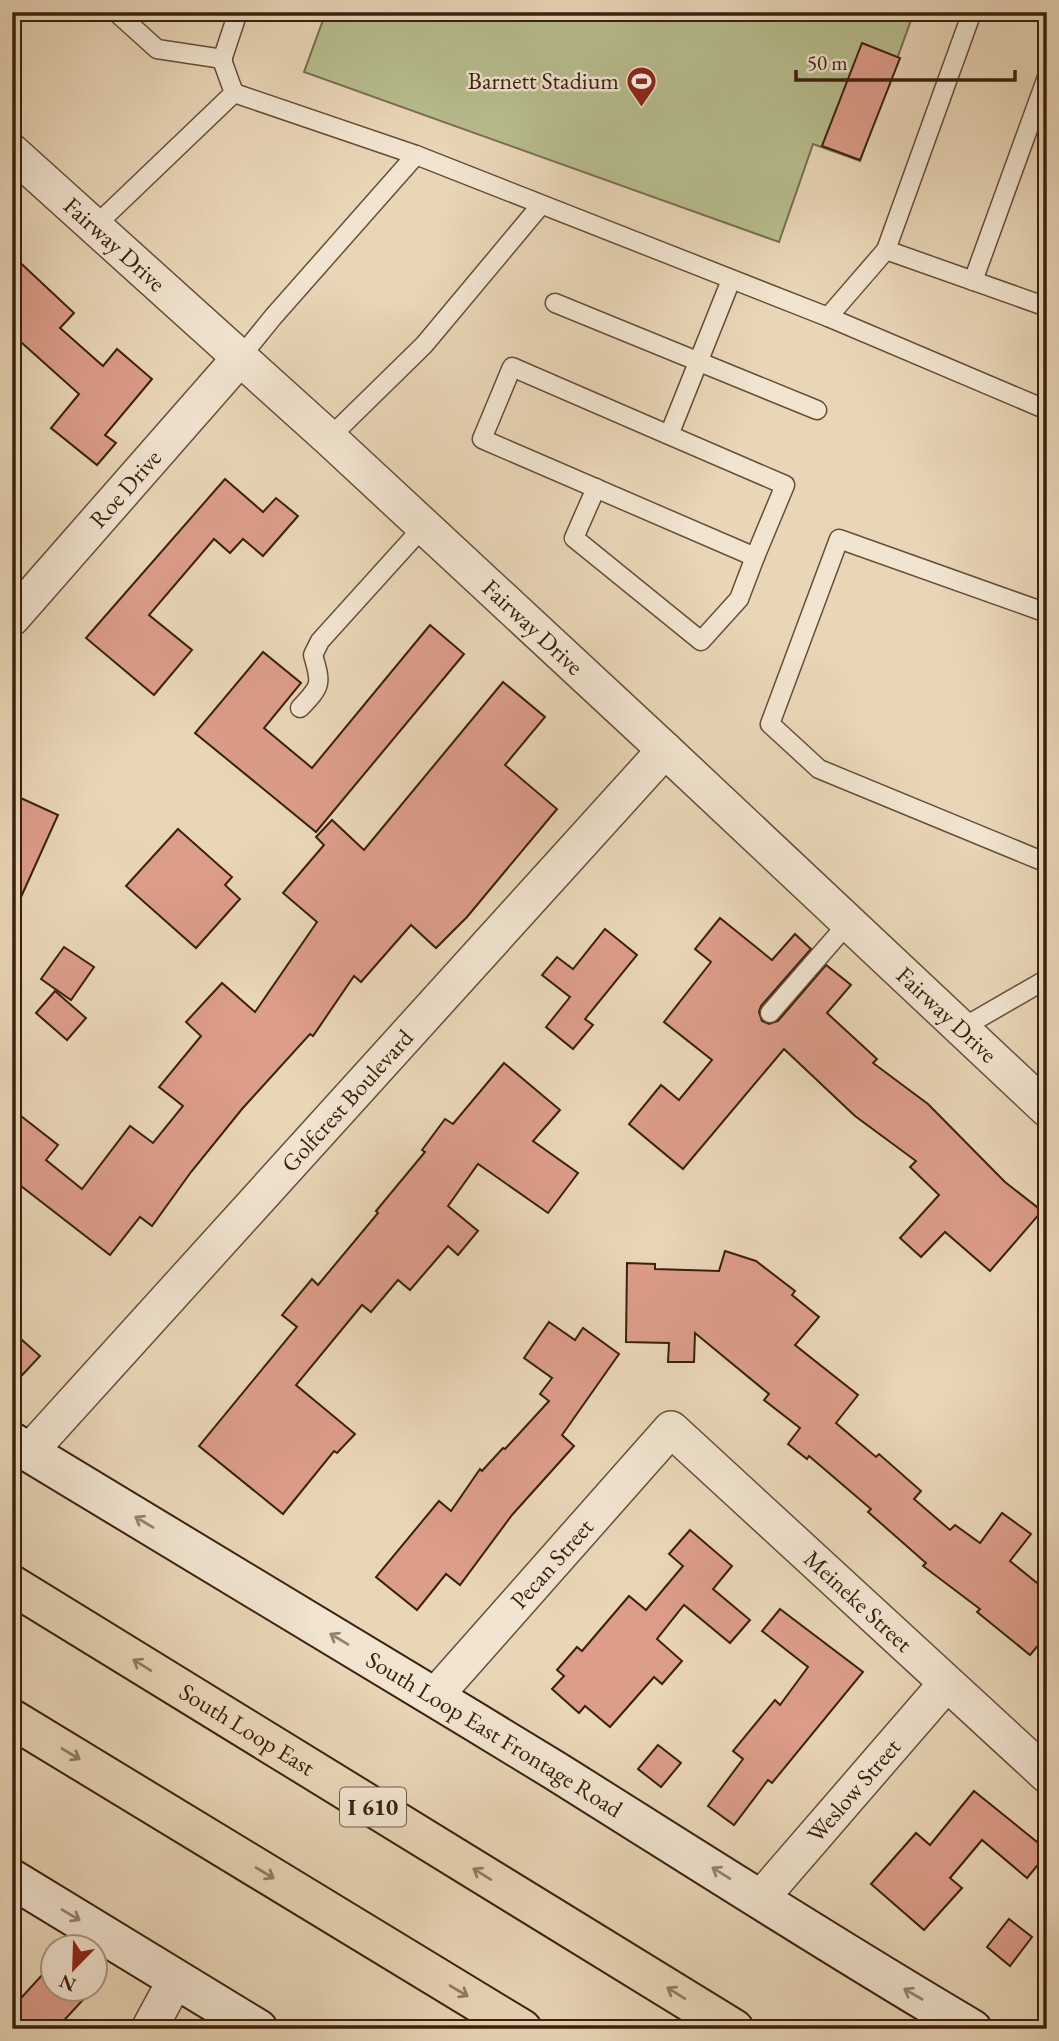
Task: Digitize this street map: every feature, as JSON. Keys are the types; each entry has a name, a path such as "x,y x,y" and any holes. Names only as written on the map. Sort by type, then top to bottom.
{"highway":[{"name":"South Loop East","path":"12,1585 734,2029"},
{"path":"12,1719 522,2029"}],"main road":[{"name":"South Loop East Frontage Road","path":"21,1447 761,1898 853,1959 972,2029"},
{"path":"12,1879 258,2029"}],"street":[{"name":"Fairway Drive","path":"12,152 329,438 1047,1109"},
{"name":"Roe Drive","path":"12,618 239,359"},
{"name":"Golfcrest Boulevard","path":"21,1447 665,750"},
{"name":"Meineke Street","path":"671,1429 1047,1775"},
{"name":"Pecan Street","path":"434,1697 671,1429"},
{"name":"Weslow Street","path":"761,1898 946,1684"},
{"path":"149,2029 176,1979"}],"lane":[{"path":"116,12 157,49 223,59"},
{"path":"234,93 223,59 238,12"},
{"path":"828,317 886,250 972,12"},
{"path":"973,281 1047,77"},
{"path":"234,93 416,155 828,317 1047,410"},
{"path":"94,227 234,93"},
{"path":"239,359 416,155"},
{"path":"329,438 424,345 541,205"},
{"path":"886,250 1047,307"},
{"path":"669,435 731,280"},
{"path":"555,303 817,410"},
{"path":"596,488 574,538 701,641 739,598 785,485 512,368 482,439 596,488 755,557"},
{"path":"300,708 317,690 319,677 313,655 320,641 424,526"},
{"path":"1047,612 839,539 770,724 819,769 1047,863"},
{"path":"770,1013 849,922"},
{"path":"962,1028 1047,979"}],"green space":[{"name":"Barnett Stadium","path":"326,12 914,12 860,161 813,144 779,242 304,72"}],"building":[{"path":"862,43 900,58 860,160 822,146"},
{"path":"12,255 74,313 60,328 103,366 117,349 152,379 105,435 116,443 97,465 51,428 79,394 12,334"},
{"path":"225,479 263,512 276,498 298,516 263,556 243,539 230,553 214,539 149,615 192,650 154,695 86,638"},
{"path":"430,625 464,654 316,832 195,733 263,652 301,683 264,728 312,768"},
{"path":"503,682 545,717 505,765 557,809 467,917 436,948 411,925 361,982 354,976 313,1036 310,1034 242,1109 152,1226 140,1217 110,1255 12,1179 12,1109 58,1145 46,1160 82,1189 130,1126 153,1143 183,1106 159,1087 201,1036 186,1022 222,983 255,1012 317,922 283,893 324,845 316,837 332,820 364,850"},
{"path":"12,794 58,815 12,917"},
{"path":"178,829 232,877 225,885 240,899 196,948 126,886"},
{"path":"720,918 772,960 795,934 811,949 761,1006 759,1012 762,1021 769,1024 778,1021 826,965 851,985 827,1013 877,1059 873,1063 928,1104 1005,1182 1042,1211 990,1271 945,1232 921,1257 900,1238 939,1195 910,1167 916,1161 855,1116 784,1049 683,1169 629,1124 661,1085 679,1100 712,1060 664,1022 711,962 695,949"},
{"path":"605,929 637,955 585,1019 593,1025 573,1049 546,1027 570,997 542,975 557,957 573,969"},
{"path":"64,947 94,967 71,1000 41,979"},
{"path":"55,991 86,1018 67,1040 36,1013"},
{"path":"504,1063 560,1110 533,1141 578,1173 548,1213 478,1164 448,1206 478,1231 458,1255 448,1246 410,1290 398,1280 371,1312 362,1305 296,1385 355,1434 337,1453 334,1451 283,1514 199,1446 297,1327 282,1315 312,1279 318,1285 378,1213 376,1211 425,1152 422,1150 445,1119 453,1124"},
{"path":"725,1251 756,1261 795,1291 792,1295 819,1317 795,1345 858,1395 836,1423 876,1457 879,1454 921,1491 914,1499 950,1530 955,1525 980,1543 1002,1513 1031,1534 1010,1561 1047,1591 1047,1635 1030,1655 977,1612 980,1609 923,1566 926,1563 868,1512 871,1509 809,1456 807,1459 788,1444 800,1428 764,1400 769,1394 695,1333 694,1362 668,1362 669,1343 626,1342 627,1263 655,1264 655,1269 719,1271"},
{"path":"549,1322 575,1340 583,1328 619,1354 562,1435 574,1446 512,1515 460,1585 446,1574 417,1610 376,1577 439,1501 451,1511 480,1469 482,1471 503,1448 505,1449 549,1401 540,1394 552,1378 524,1358"},
{"path":"12,1331 40,1356 12,1386"},
{"path":"690,1530 732,1566 713,1589 750,1620 730,1643 684,1605 657,1639 682,1661 662,1684 654,1677 610,1727 585,1706 579,1713 552,1689 564,1676 557,1670 577,1647 582,1651 629,1596 646,1610 683,1566 669,1554"},
{"path":"780,1609 863,1672 772,1783 768,1780 734,1825 708,1806 743,1759 733,1751 775,1700 780,1705 808,1667 762,1631"},
{"path":"658,1745 681,1763 661,1787 638,1769"},
{"path":"974,1791 1047,1850 1047,1854 1027,1878 982,1840 950,1878 962,1888 924,1930 871,1884 916,1833 930,1845"},
{"path":"1009,1919 1032,1937 1010,1966 987,1947"},
{"path":"38,1979 38,2002 81,2002 56,2029 31,2029 12,2012 12,2008"}],"place":[{"name":"Barnett Stadium","path":"642,108"}]}
